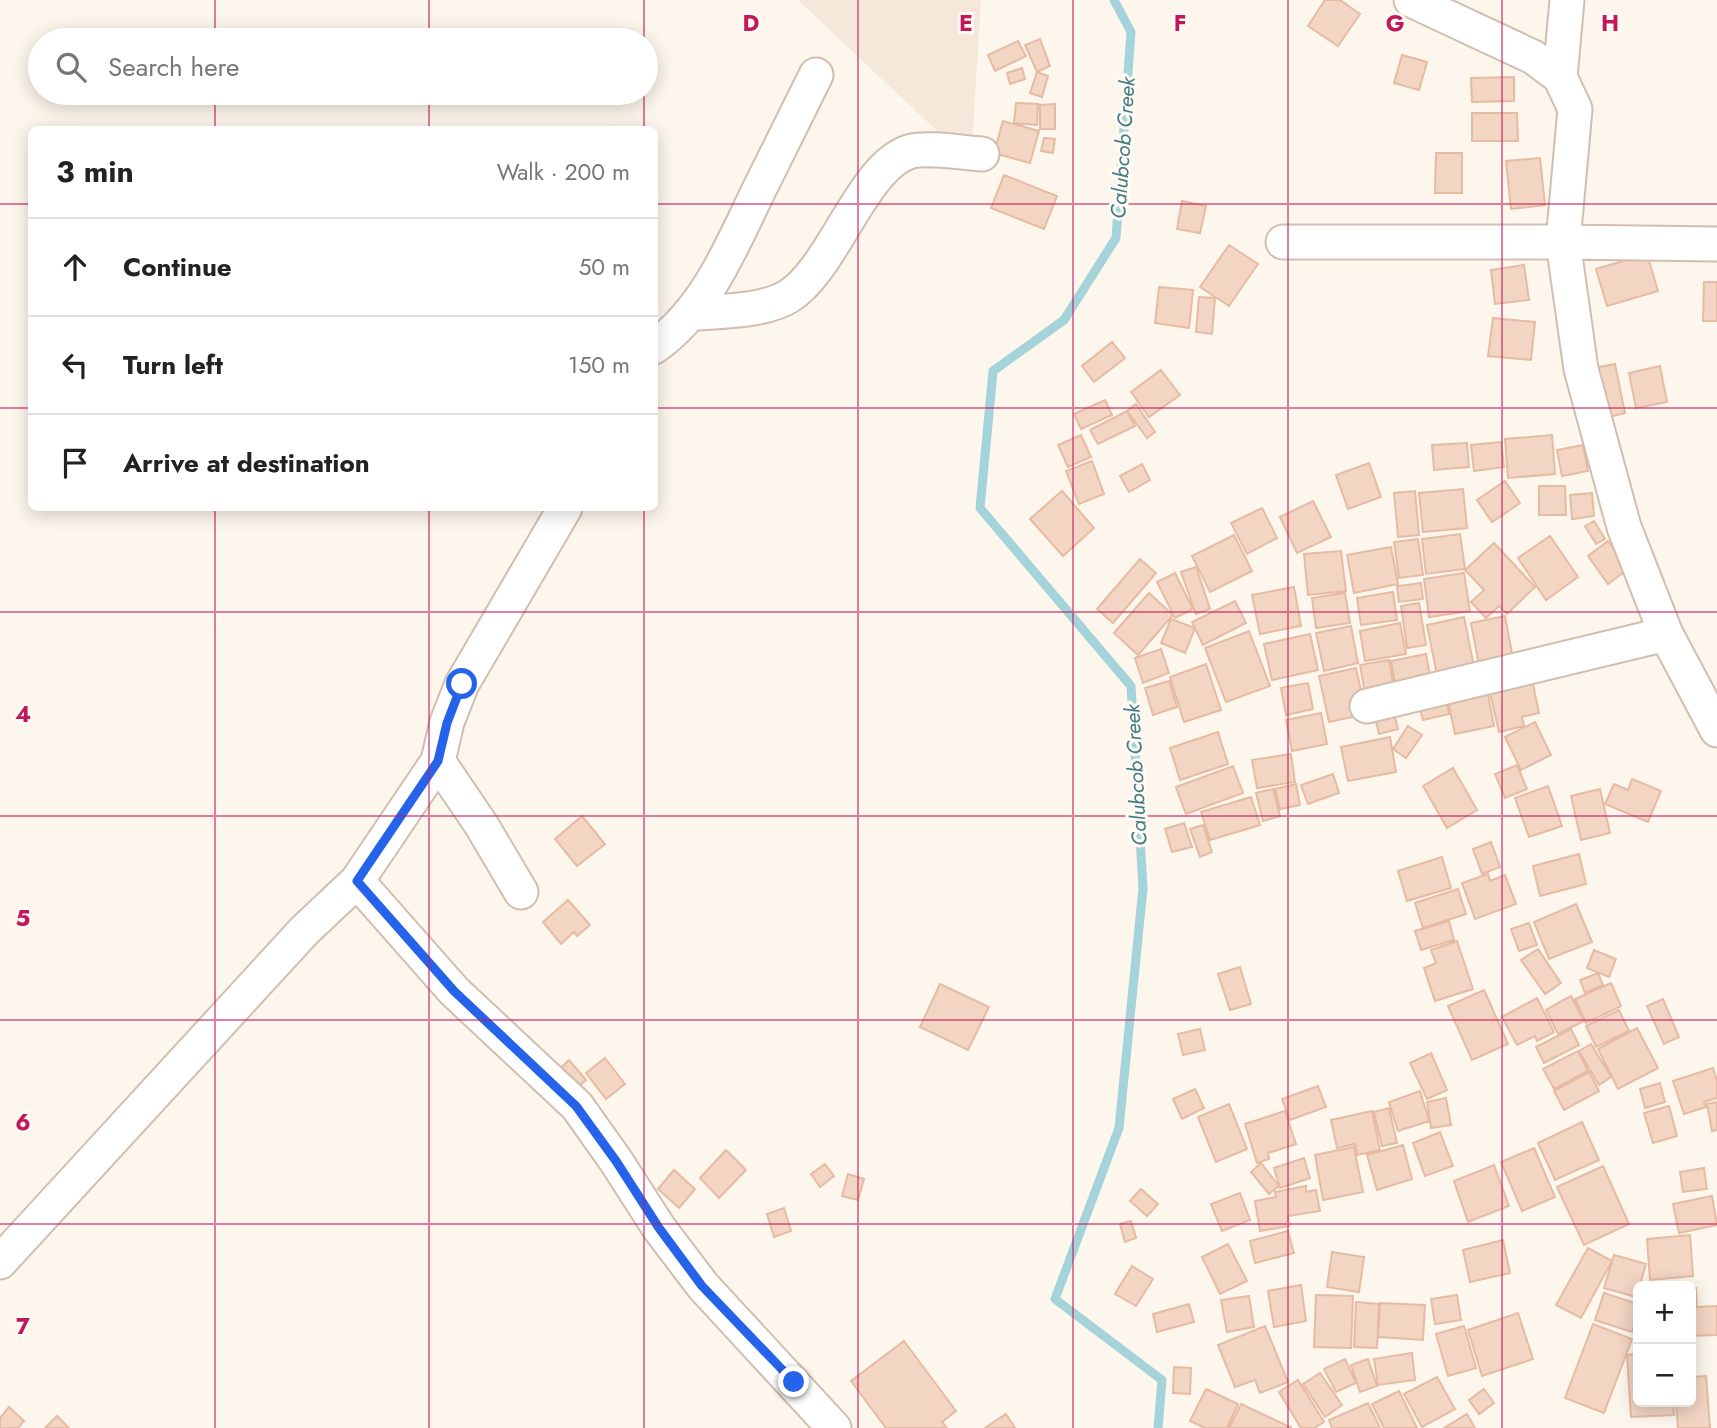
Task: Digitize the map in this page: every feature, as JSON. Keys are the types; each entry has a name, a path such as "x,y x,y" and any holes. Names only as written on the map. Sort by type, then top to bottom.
{"street":[{"path":"1411,0 1533,57 1560,77 1575,108 1563,242 1581,369 1624,527 1666,634 1717,730"},
{"path":"1560,77 1567,0"},
{"path":"658,343 668,337 689,314 720,271 816,75"},
{"path":"689,314 766,306 789,296 814,274 876,178 901,155 915,150 982,154"},
{"path":"1283,242 1717,244"},
{"path":"0,1262 304,931 357,881 438,761 447,723 462,684 563,511"},
{"path":"1367,706 1666,634"},
{"path":"438,761 482,826 521,892"},
{"path":"357,881 454,991 576,1106 702,1286 834,1428"}],"shaded area":[{"path":"798,0 981,0 971,163"}],"building":[{"path":"1325,0 1340,0 1360,14 1338,46 1308,26"},
{"path":"1040,39 1050,66 1037,72 1025,45"},
{"path":"1018,41 1026,56 995,71 988,55"},
{"path":"1402,55 1427,62 1419,90 1394,83"},
{"path":"1022,68 1025,79 1010,84 1007,73"},
{"path":"1037,72 1048,76 1042,97 1030,93"},
{"path":"1514,77 1514,101 1472,102 1471,78"},
{"path":"1016,103 1038,104 1037,125 1014,123"},
{"path":"1055,104 1055,129 1040,129 1040,105"},
{"path":"1472,113 1517,113 1518,141 1472,141"},
{"path":"1003,121 1039,131 1030,163 994,153"},
{"path":"1044,138 1055,139 1053,153 1041,151"},
{"path":"1436,153 1462,153 1462,193 1435,193"},
{"path":"1540,158 1545,205 1511,209 1506,161"},
{"path":"1004,175 1057,196 1044,229 991,208"},
{"path":"1182,201 1206,206 1200,233 1177,229"},
{"path":"1229,245 1258,264 1229,306 1200,287"},
{"path":"1647,254 1658,291 1607,306 1596,269"},
{"path":"1524,265 1529,300 1495,304 1491,270"},
{"path":"1704,282 1717,282 1717,321 1703,321"},
{"path":"1159,287 1193,290 1189,328 1155,323"},
{"path":"1199,297 1215,298 1212,334 1196,332"},
{"path":"1493,318 1535,322 1531,360 1488,356"},
{"path":"1112,342 1125,358 1094,382 1082,366"},
{"path":"1615,364 1625,413 1605,418 1594,368"},
{"path":"1660,366 1667,402 1636,408 1629,373"},
{"path":"1161,370 1180,395 1149,417 1131,392"},
{"path":"1105,400 1112,415 1081,429 1074,414"},
{"path":"1136,404 1155,432 1147,438 1127,411"},
{"path":"1127,411 1135,426 1098,444 1090,430"},
{"path":"1081,435 1091,457 1068,467 1058,445"},
{"path":"1552,435 1555,474 1508,478 1505,439"},
{"path":"1501,442 1504,467 1474,471 1471,445"},
{"path":"1467,443 1469,467 1434,470 1432,445"},
{"path":"1583,445 1588,471 1562,476 1557,450"},
{"path":"1092,461 1104,494 1079,504 1066,471"},
{"path":"1369,463 1381,497 1348,509 1336,475"},
{"path":"1142,464 1150,480 1129,492 1120,476"},
{"path":"1505,481 1520,503 1492,522 1477,500"},
{"path":"1539,486 1565,486 1566,515 1539,515"},
{"path":"1463,489 1467,528 1423,532 1419,493"},
{"path":"1062,491 1094,528 1063,556 1030,519"},
{"path":"1415,491 1419,535 1398,537 1394,493"},
{"path":"1592,493 1594,516 1572,519 1570,495"},
{"path":"1313,501 1331,537 1297,553 1280,517"},
{"path":"1262,508 1277,538 1247,554 1231,523"},
{"path":"1594,521 1605,539 1596,544 1585,526"},
{"path":"1460,534 1465,569 1426,574 1422,539"},
{"path":"1234,535 1252,571 1210,592 1192,556"},
{"path":"1550,536 1578,577 1546,600 1518,558"},
{"path":"1418,539 1423,575 1399,578 1394,542"},
{"path":"1608,541 1628,569 1608,584 1588,556"},
{"path":"1494,543 1535,587 1507,614 1499,606 1486,618 1471,602 1484,590 1465,570"},
{"path":"1391,547 1398,584 1354,593 1347,555"},
{"path":"1341,551 1346,591 1308,595 1304,554"},
{"path":"1140,559 1156,573 1113,623 1097,609"},
{"path":"1196,567 1210,609 1196,614 1181,572"},
{"path":"1175,573 1193,609 1175,618 1157,582"},
{"path":"1464,573 1470,611 1429,617 1424,579"},
{"path":"1421,583 1423,599 1399,602 1397,586"},
{"path":"1294,587 1301,626 1260,634 1252,595"},
{"path":"1393,592 1397,620 1361,625 1357,598"},
{"path":"1149,593 1173,615 1138,655 1114,633"},
{"path":"1345,593 1350,623 1316,628 1312,598"},
{"path":"1235,601 1246,623 1203,645 1192,622"},
{"path":"1419,603 1426,645 1407,648 1401,606"},
{"path":"1505,616 1514,664 1480,670 1471,623"},
{"path":"1464,617 1475,672 1438,680 1427,625"},
{"path":"1171,619 1195,628 1185,653 1161,643"},
{"path":"1400,623 1406,654 1365,661 1360,631"},
{"path":"1351,626 1358,663 1324,671 1316,633"},
{"path":"1249,631 1270,686 1226,702 1205,648"},
{"path":"1310,634 1318,670 1272,680 1264,644"},
{"path":"1161,649 1169,673 1143,683 1135,658"},
{"path":"1426,654 1431,682 1396,689 1391,661"},
{"path":"1389,660 1395,694 1366,699 1360,665"},
{"path":"1206,664 1221,710 1184,722 1170,677"},
{"path":"1356,668 1366,714 1329,722 1319,676"},
{"path":"1532,679 1539,713 1522,717 1524,726 1499,732 1489,688"},
{"path":"1169,681 1177,707 1153,715 1145,688"},
{"path":"1308,683 1313,709 1286,715 1281,688"},
{"path":"1487,689 1494,726 1455,734 1447,696"},
{"path":"1445,695 1449,714 1423,720 1418,701"},
{"path":"1393,709 1398,729 1379,734 1374,713"},
{"path":"1321,713 1327,744 1292,751 1286,720"},
{"path":"1535,722 1551,755 1521,770 1505,737"},
{"path":"1408,726 1422,735 1406,758 1393,749"},
{"path":"1218,732 1228,764 1180,780 1170,748"},
{"path":"1390,737 1396,772 1348,781 1341,747"},
{"path":"1291,754 1295,782 1257,788 1252,760"},
{"path":"1517,765 1527,789 1505,798 1495,774"},
{"path":"1233,766 1243,793 1186,814 1176,787"},
{"path":"1453,768 1477,810 1447,828 1423,786"},
{"path":"1333,774 1339,793 1308,804 1301,785"},
{"path":"1632,779 1661,791 1648,822 1605,804 1614,784 1628,790"},
{"path":"1296,784 1300,805 1280,809 1275,789"},
{"path":"1548,786 1562,826 1529,837 1515,798"},
{"path":"1273,789 1280,816 1263,821 1256,793"},
{"path":"1600,789 1610,833 1581,840 1571,796"},
{"path":"1251,797 1260,825 1210,840 1201,812"},
{"path":"582,816 605,844 577,866 555,839"},
{"path":"1184,823 1192,847 1172,852 1165,829"},
{"path":"1203,825 1212,852 1200,857 1190,829"},
{"path":"1491,842 1500,867 1482,874 1473,849"},
{"path":"1579,854 1586,884 1540,896 1533,866"},
{"path":"1442,857 1451,888 1407,901 1398,871"},
{"path":"1488,874 1490,881 1505,875 1516,904 1475,919 1462,883"},
{"path":"1458,889 1466,914 1423,928 1415,903"},
{"path":"568,900 590,925 577,936 574,932 561,944 543,922"},
{"path":"1576,904 1592,942 1549,959 1534,922"},
{"path":"1449,921 1454,940 1421,950 1415,931"},
{"path":"1529,923 1537,945 1519,951 1511,929"},
{"path":"1457,941 1473,989 1435,1001 1424,968 1436,963 1431,950"},
{"path":"1538,949 1561,983 1545,994 1521,960"},
{"path":"1594,950 1616,959 1609,977 1587,968"},
{"path":"1240,967 1251,1004 1230,1010 1218,974"},
{"path":"1598,973 1603,985 1585,993 1580,980"},
{"path":"1611,983 1621,1006 1586,1023 1575,999"},
{"path":"940,984 989,1007 968,1050 920,1027"},
{"path":"1484,990 1508,1044 1472,1060 1448,1006"},
{"path":"1571,996 1584,1021 1558,1034 1546,1010"},
{"path":"1537,998 1554,1032 1537,1041 1535,1036 1517,1045 1502,1017"},
{"path":"1663,999 1679,1037 1664,1044 1647,1006"},
{"path":"1619,1010 1629,1031 1596,1047 1586,1026"},
{"path":"1637,1028 1658,1068 1618,1089 1598,1049"},
{"path":"1200,1029 1205,1050 1183,1055 1178,1034"},
{"path":"1571,1029 1579,1045 1544,1063 1536,1047"},
{"path":"1591,1044 1611,1077 1599,1085 1579,1051"},
{"path":"1578,1051 1588,1071 1554,1089 1543,1069"},
{"path":"1431,1053 1447,1090 1427,1099 1410,1063"},
{"path":"605,1058 625,1084 606,1099 586,1073"},
{"path":"569,1060 586,1080 570,1094 553,1075"},
{"path":"1713,1068 1717,1081 1717,1098 1704,1102 1706,1107 1684,1114 1673,1081"},
{"path":"1589,1072 1599,1091 1564,1110 1554,1091"},
{"path":"1660,1083 1665,1102 1645,1108 1640,1089"},
{"path":"1318,1086 1326,1107 1290,1120 1282,1099"},
{"path":"1195,1089 1204,1108 1182,1119 1173,1099"},
{"path":"1420,1091 1429,1121 1398,1131 1389,1102"},
{"path":"1446,1098 1451,1125 1431,1128 1427,1102"},
{"path":"1717,1102 1717,1130 1712,1131 1707,1104"},
{"path":"1229,1104 1247,1149 1216,1162 1198,1117"},
{"path":"1669,1106 1677,1136 1653,1143 1644,1113"},
{"path":"1389,1108 1397,1143 1382,1146 1374,1112"},
{"path":"1285,1111 1296,1144 1268,1153 1269,1159 1257,1163 1245,1124"},
{"path":"1372,1111 1380,1150 1357,1155 1355,1144 1337,1148 1331,1120"},
{"path":"1582,1122 1599,1160 1555,1180 1538,1143"},
{"path":"1440,1132 1453,1166 1425,1176 1413,1143"},
{"path":"1403,1145 1412,1179 1377,1190 1367,1155"},
{"path":"1354,1147 1363,1192 1323,1200 1315,1155"},
{"path":"1534,1148 1555,1197 1522,1211 1501,1162"},
{"path":"726,1150 746,1170 719,1198 700,1178"},
{"path":"1304,1158 1310,1178 1280,1188 1274,1168"},
{"path":"1261,1163 1279,1186 1269,1194 1251,1172"},
{"path":"825,1164 834,1176 820,1187 811,1174"},
{"path":"1494,1165 1509,1206 1468,1222 1454,1181"},
{"path":"1603,1166 1629,1224 1584,1245 1557,1187"},
{"path":"1704,1168 1707,1189 1683,1192 1680,1172"},
{"path":"674,1170 695,1189 679,1208 658,1189"},
{"path":"848,1174 864,1179 858,1200 842,1196"},
{"path":"1306,1186 1306,1192 1316,1190 1320,1211 1288,1216 1289,1226 1260,1231 1255,1201 1276,1197 1275,1192"},
{"path":"1141,1189 1158,1204 1147,1216 1130,1201"},
{"path":"1240,1193 1250,1220 1222,1231 1211,1204"},
{"path":"1712,1196 1717,1225 1679,1233 1673,1204"},
{"path":"784,1208 791,1231 774,1237 767,1214"},
{"path":"1131,1221 1136,1238 1125,1242 1120,1224"},
{"path":"1288,1231 1294,1253 1255,1263 1250,1241"},
{"path":"1690,1235 1693,1276 1650,1280 1647,1239"},
{"path":"1503,1240 1510,1273 1470,1282 1463,1250"},
{"path":"1228,1244 1247,1281 1220,1294 1202,1257"},
{"path":"1588,1248 1612,1261 1581,1318 1556,1305"},
{"path":"1332,1252 1364,1257 1359,1292 1327,1287"},
{"path":"1614,1255 1646,1264 1641,1281 1633,1281 1633,1296 1604,1288"},
{"path":"1132,1266 1153,1279 1136,1306 1115,1294"},
{"path":"1301,1285 1306,1321 1274,1327 1268,1291"},
{"path":"1696,1288 1697,1307 1717,1306 1717,1335 1696,1336"},
{"path":"1604,1293 1633,1302 1632,1332 1595,1320"},
{"path":"1316,1295 1353,1296 1351,1348 1314,1347"},
{"path":"1457,1295 1461,1320 1435,1324 1431,1299"},
{"path":"1249,1296 1254,1327 1227,1332 1221,1300"},
{"path":"1356,1302 1379,1304 1377,1348 1354,1347"},
{"path":"1380,1303 1425,1305 1423,1340 1378,1337"},
{"path":"1189,1304 1194,1322 1157,1332 1153,1314"},
{"path":"1518,1313 1533,1359 1482,1376 1468,1330"},
{"path":"1593,1324 1632,1339 1604,1413 1565,1398"},
{"path":"1265,1326 1288,1382 1260,1393 1255,1380 1235,1387 1218,1345"},
{"path":"1464,1326 1476,1368 1448,1376 1436,1334"},
{"path":"904,1341 956,1411 942,1422 947,1428 886,1428 851,1381"},
{"path":"1412,1353 1415,1380 1378,1385 1374,1359"},
{"path":"1633,1354 1633,1407 1673,1407 1674,1415 1631,1417 1627,1355"},
{"path":"1345,1359 1356,1383 1336,1392 1324,1369"},
{"path":"1368,1359 1377,1386 1360,1392 1351,1365"},
{"path":"1174,1367 1191,1368 1190,1394 1173,1393"},
{"path":"1320,1373 1342,1405 1325,1417 1303,1384"},
{"path":"1706,1376 1710,1428 1678,1428 1676,1407 1696,1407 1696,1377"},
{"path":"1437,1377 1455,1409 1422,1427 1404,1394"},
{"path":"1298,1380 1324,1422 1314,1428 1301,1428 1279,1392"},
{"path":"1206,1389 1238,1404 1227,1428 1205,1428 1190,1421"},
{"path":"1484,1389 1494,1403 1479,1414 1469,1400"},
{"path":"1399,1391 1417,1428 1384,1428 1372,1404"},
{"path":"1368,1403 1380,1428 1332,1428 1329,1420"},
{"path":"1241,1404 1292,1428 1229,1428"},
{"path":"9,1407 24,1421 18,1428 0,1428 0,1418"},
{"path":"1006,1414 1015,1428 985,1428"},
{"path":"1467,1414 1475,1428 1444,1428"},
{"path":"57,1416 69,1428 45,1428"}],"waterway":[{"name":"Calubcob Creek","path":"1114,0 1131,32 1116,238 1064,320 993,371 980,508 1131,686 1143,888 1119,1128 1055,1299 1162,1380 1158,1428"}],"route":[{"path":"462,684 447,723 438,761 357,881 454,991 576,1106 702,1286 794,1382"}]}
